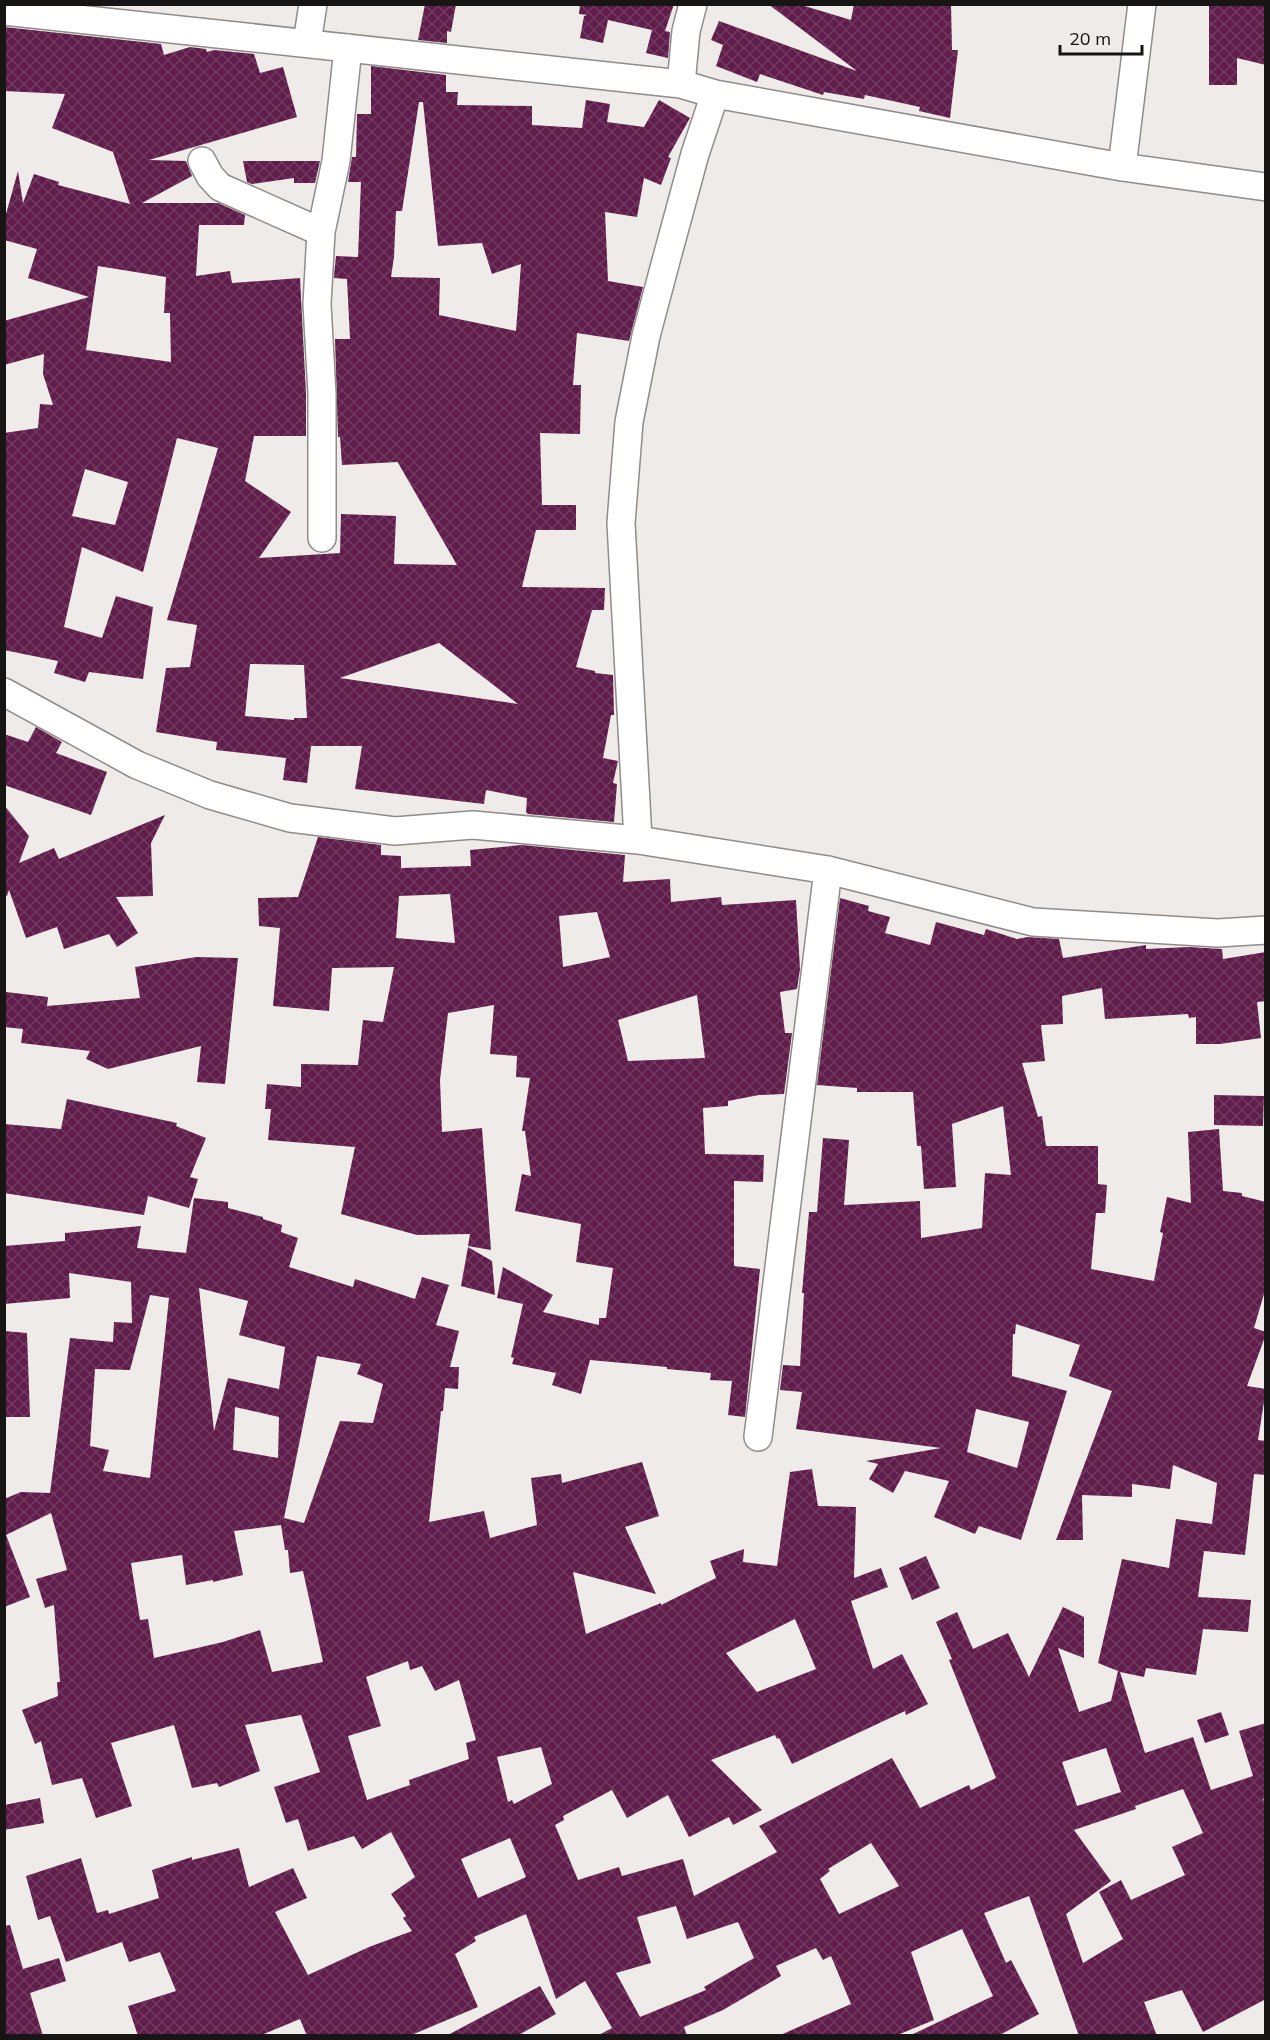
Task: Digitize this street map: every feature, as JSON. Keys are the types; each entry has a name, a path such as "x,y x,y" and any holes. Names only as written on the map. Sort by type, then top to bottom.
{"street":[{"path":"307,43 313,4"},
{"path":"681,84 686,31 693,4"},
{"path":"1122,167 1142,4"},
{"path":"4,11 681,84 715,94 1122,167 1266,187"},
{"path":"322,538 322,394 317,304 321,232 336,161 348,48"},
{"path":"638,840 621,523 629,422 646,336 695,154 715,94"},
{"path":"202,161 210,176 220,187 321,232"},
{"path":"4,692 137,765 210,795 290,818 395,831 473,825 638,840 828,870 1033,922 1218,933 1266,930"},
{"path":"758,1437 828,870"}],"building":[{"path":"425,4 456,4 451,32 447,31 447,43 418,40"},
{"path":"580,4 674,4 665,31 670,32 668,58 646,53 652,30 608,20 603,43 580,38 584,16 587,15 579,14"},
{"path":"768,4 798,4 851,20 854,4 951,4 952,50 958,50 950,118 919,111 920,107 865,95 864,99 824,92 823,95 760,74 757,82 716,66 723,45 711,40 719,21 857,71"},
{"path":"1209,4 1266,4 1266,65 1237,58 1237,85 1209,85"},
{"path":"4,27 161,44 164,55 190,47 206,49 207,52 214,50 254,54 260,73 283,67 297,117 149,160 186,161 192,176 142,203 218,203 245,215 244,225 199,225 196,276 230,271 232,283 300,278 306,436 254,436 245,481 291,512 259,558 340,553 341,514 396,516 394,564 457,565 397,461 342,465 340,437 338,437 335,339 350,339 347,279 334,278 334,275 336,256 358,257 361,182 348,182 352,157 356,157 357,114 371,114 371,66 446,75 446,92 458,92 457,105 532,106 532,125 582,128 586,100 610,104 607,122 644,127 659,100 690,118 668,157 671,158 661,185 644,178 637,217 605,212 608,281 643,287 629,341 577,333 573,385 581,385 580,434 540,433 542,505 576,505 576,530 536,530 522,587 605,588 604,610 592,610 576,667 595,671 595,673 613,675 614,715 611,715 603,758 618,761 613,783 617,784 614,822 528,814 526,812 527,798 486,790 484,804 355,789 362,746 311,746 307,783 283,780 286,758 216,750 217,742 156,732 166,668 190,667 197,625 167,620 218,448 177,438 143,572 82,547 64,627 102,638 116,596 153,607 143,679 89,672 85,682 54,673 58,661 4,650 4,433 38,428 40,404 53,405 43,374 44,354 4,365 4,321 89,297 28,278 37,249 4,240 4,221 18,171 23,203 34,174 59,182 58,185 130,204 113,152 52,128 65,94 4,91","holes":["419,102 423,102 438,246 482,243 492,274 521,264 516,331 439,315 440,278 391,277 396,211 402,211","98,266 166,277 164,313 170,313 171,362 86,350","85,469 128,482 115,525 72,516","439,643 518,704 340,678","250,664 304,665 307,718 294,718 294,720 245,716"]},
{"path":"243,161 320,161 315,183 294,183 294,178 252,184 247,182"},
{"path":"36,727 62,742 56,753 107,772 91,815 4,785 4,734 28,742"},
{"path":"4,805 29,836 19,863 54,848 59,859 165,815 151,843 153,896 116,897 138,933 117,947 109,934 64,949 57,927 26,938 9,890 7,896 4,895"},
{"path":"318,837 381,845 381,855 401,856 401,868 471,866 470,850 522,845 625,855 623,882 670,879 671,902 721,897 722,905 796,900 800,969 797,989 780,992 785,1033 792,1033 784,1094 759,1095 728,1101 728,1106 703,1108 705,1154 764,1155 763,1182 734,1181 734,1266 760,1269 745,1417 728,1415 732,1381 710,1380 711,1373 590,1360 581,1394 552,1385 556,1373 512,1364 514,1358 511,1357 523,1304 497,1298 503,1267 553,1295 543,1312 599,1325 599,1318 606,1318 613,1268 576,1262 581,1224 515,1211 522,1174 531,1176 525,1131 522,1131 530,1078 516,1077 517,1056 490,1054 494,1005 448,1013 440,1080 442,1132 482,1128 491,1250 468,1246 470,1234 417,1235 341,1214 355,1147 268,1140 271,1109 265,1109 267,1084 301,1087 301,1064 358,1065 363,1020 383,1022 394,967 332,968 329,1011 273,1006 280,928 259,926 258,898 298,897","holes":["450,894 455,943 396,938 399,896","597,912 610,957 563,967 559,916","697,995 705,1058 628,1061 618,1020"]},
{"path":"840,898 869,906 868,911 890,917 885,933 930,945 936,922 984,935 986,929 1017,939 1028,937 1059,939 1063,958 1146,945 1146,949 1189,947 1222,949 1223,959 1266,952 1266,1001 1257,1002 1261,1038 1220,1044 1196,1044 1196,1017 1189,1018 1188,1014 1105,1019 1102,988 1062,996 1063,1024 1041,1025 1045,1061 1022,1063 1038,1117 1042,1116 1046,1146 1098,1146 1098,1184 1107,1185 1105,1213 1096,1213 1091,1269 1154,1281 1167,1197 1191,1203 1188,1132 1219,1129 1223,1191 1242,1193 1242,1196 1266,1202 1266,1287 1254,1328 1266,1334 1247,1386 1266,1389 1258,1440 1266,1441 1266,1475 1254,1474 1245,1555 1204,1551 1198,1597 1251,1600 1248,1632 1203,1629 1196,1675 1146,1668 1144,1677 1120,1672 1145,1753 1193,1737 1211,1790 1253,1776 1239,1731 1266,1723 1266,1798 1263,1799 1266,1807 1266,1999 1203,2032 1182,1990 1144,2002 1157,2036 1079,2036 1029,1896 984,1913 1006,1963 1011,1960 1039,2014 998,2036 909,2036 993,1996 962,1929 911,1952 934,2020 895,2036 778,2036 851,2004 831,1956 823,1960 816,1948 776,1966 781,1976 723,2010 684,2027 687,2036 597,2036 612,2028 585,1981 556,1999 526,1914 474,1937 476,1941 455,1954 478,2007 409,2036 307,2036 300,2019 259,2036 138,2036 128,2006 176,1991 160,1952 129,1962 122,1942 66,1962 50,1916 38,1920 26,1876 81,1858 97,1913 108,1910 109,1914 159,1898 152,1870 192,1857 192,1860 239,1848 249,1887 293,1868 307,1898 275,1912 308,1975 369,1947 412,1931 403,1918 406,1916 391,1894 415,1877 391,1832 362,1849 354,1836 308,1851 298,1819 286,1823 274,1787 320,1772 301,1715 245,1725 260,1771 219,1787 217,1783 192,1788 174,1725 111,1743 132,1806 96,1818 82,1778 52,1785 41,1741 35,1744 22,1710 58,1696 57,1682 60,1682 54,1605 45,1608 36,1579 67,1570 51,1513 6,1535 30,1597 4,1607 4,1499 21,1492 50,1493 70,1338 113,1342 114,1322 132,1323 131,1282 69,1273 70,1298 4,1304 4,1246 65,1241 65,1233 141,1226 137,1248 186,1253 194,1198 228,1202 228,1208 263,1217 263,1219 282,1225 281,1232 298,1238 289,1267 353,1287 355,1279 415,1299 422,1277 449,1285 436,1325 459,1331 450,1367 459,1367 458,1389 445,1388 429,1522 484,1511 490,1538 537,1525 531,1478 561,1474 562,1483 642,1462 659,1516 625,1527 656,1594 573,1572 586,1634 661,1603 661,1605 716,1578 710,1561 744,1549 743,1562 777,1566 790,1472 812,1469 818,1506 856,1507 854,1578 881,1568 888,1587 851,1601 873,1669 902,1654 928,1704 906,1715 905,1711 792,1764 779,1738 777,1739 775,1735 711,1760 762,1810 733,1825 729,1817 689,1837 668,1795 627,1818 612,1790 563,1816 564,1820 555,1825 578,1880 619,1867 622,1876 683,1859 694,1896 777,1852 759,1826 892,1758 920,1808 969,1785 971,1790 996,1778 936,1622 957,1612 973,1649 1008,1633 1029,1677 1063,1607 1084,1617 1084,1658 1058,1648 1079,1712 1111,1701 1118,1671 1098,1663 1122,1559 1169,1568 1176,1519 1212,1524 1217,1483 1173,1465 1170,1489 1132,1484 1132,1497 1082,1495 1083,1540 1056,1540 1112,1391 1069,1376 1080,1345 1016,1324 1015,1334 1013,1334 1012,1376 1067,1391 1021,1540 979,1526 975,1534 934,1517 949,1481 905,1471 893,1493 869,1479 878,1464 866,1461 941,1448 796,1429 802,1392 780,1390 783,1365 800,1366 804,1293 802,1293 809,1212 817,1212 823,1138 849,1140 844,1205 920,1201 921,1238 982,1228 985,1173 1011,1175 1003,1106 952,1124 956,1187 924,1189 921,1146 917,1146 913,1092 857,1092 857,1088 817,1085","holes":["199,1288 248,1301 239,1335 285,1347 279,1389 228,1378 214,1431","150,1295 169,1298 150,1478 103,1471 109,1450 90,1446 95,1369 130,1370","317,1356 361,1364 357,1374 383,1384 373,1423 340,1421 304,1523 284,1518","235,1407 279,1417 278,1458 233,1450","976,1409 1029,1422 1017,1468 967,1452","281,1525 285,1550 288,1550 290,1573 303,1571 323,1662 272,1672 260,1630 223,1642 154,1658 148,1619 140,1620 131,1563 182,1555 186,1585 213,1580 213,1582 243,1575 234,1531","795,1619 816,1669 757,1692 726,1653","408,1661 410,1670 422,1666 435,1691 459,1680 476,1740 466,1743 469,1759 409,1780 410,1785 367,1800 348,1736 381,1726 366,1677","541,1747 552,1784 514,1804 512,1800 508,1802 497,1757","1106,1748 1121,1792 1077,1806 1062,1762","1183,1789 1203,1833 1172,1847 1185,1875 1131,1900 1121,1880 1099,1892 1123,1939 1083,1963 1066,1914 1111,1881 1074,1830 1136,1809 1135,1806","510,1838 526,1877 478,1898 461,1859","871,1843 899,1886 839,1914 820,1879 830,1871 828,1869","676,1906 687,1939 738,1922 754,1958 704,1987 706,1990 640,2017 616,1973 651,1963 637,1917"]},
{"path":"196,957 238,958 225,1084 197,1082 201,1046 108,1069 86,1059 90,1051 21,1043 23,1029 4,1027 6,992 48,997 47,1006 140,998 135,967"},
{"path":"1214,1095 1264,1096 1263,1126 1214,1125"},
{"path":"67,1099 177,1123 176,1126 206,1138 190,1177 198,1179 189,1208 148,1196 144,1215 4,1193 4,1124 61,1129"},
{"path":"468,1247 492,1261 495,1295 461,1286"},
{"path":"4,1331 27,1333 30,1417 4,1417"},
{"path":"926,1556 940,1588 912,1600 899,1568"},
{"path":"1221,1712 1229,1735 1205,1743 1197,1720"},
{"path":"40,1798 44,1823 4,1830 4,1805"},
{"path":"10,1925 23,1969 59,1958 66,1981 30,1993 43,2036 4,2036 4,1926"},
{"path":"540,1986 556,2014 517,2036 446,2036"}]}
